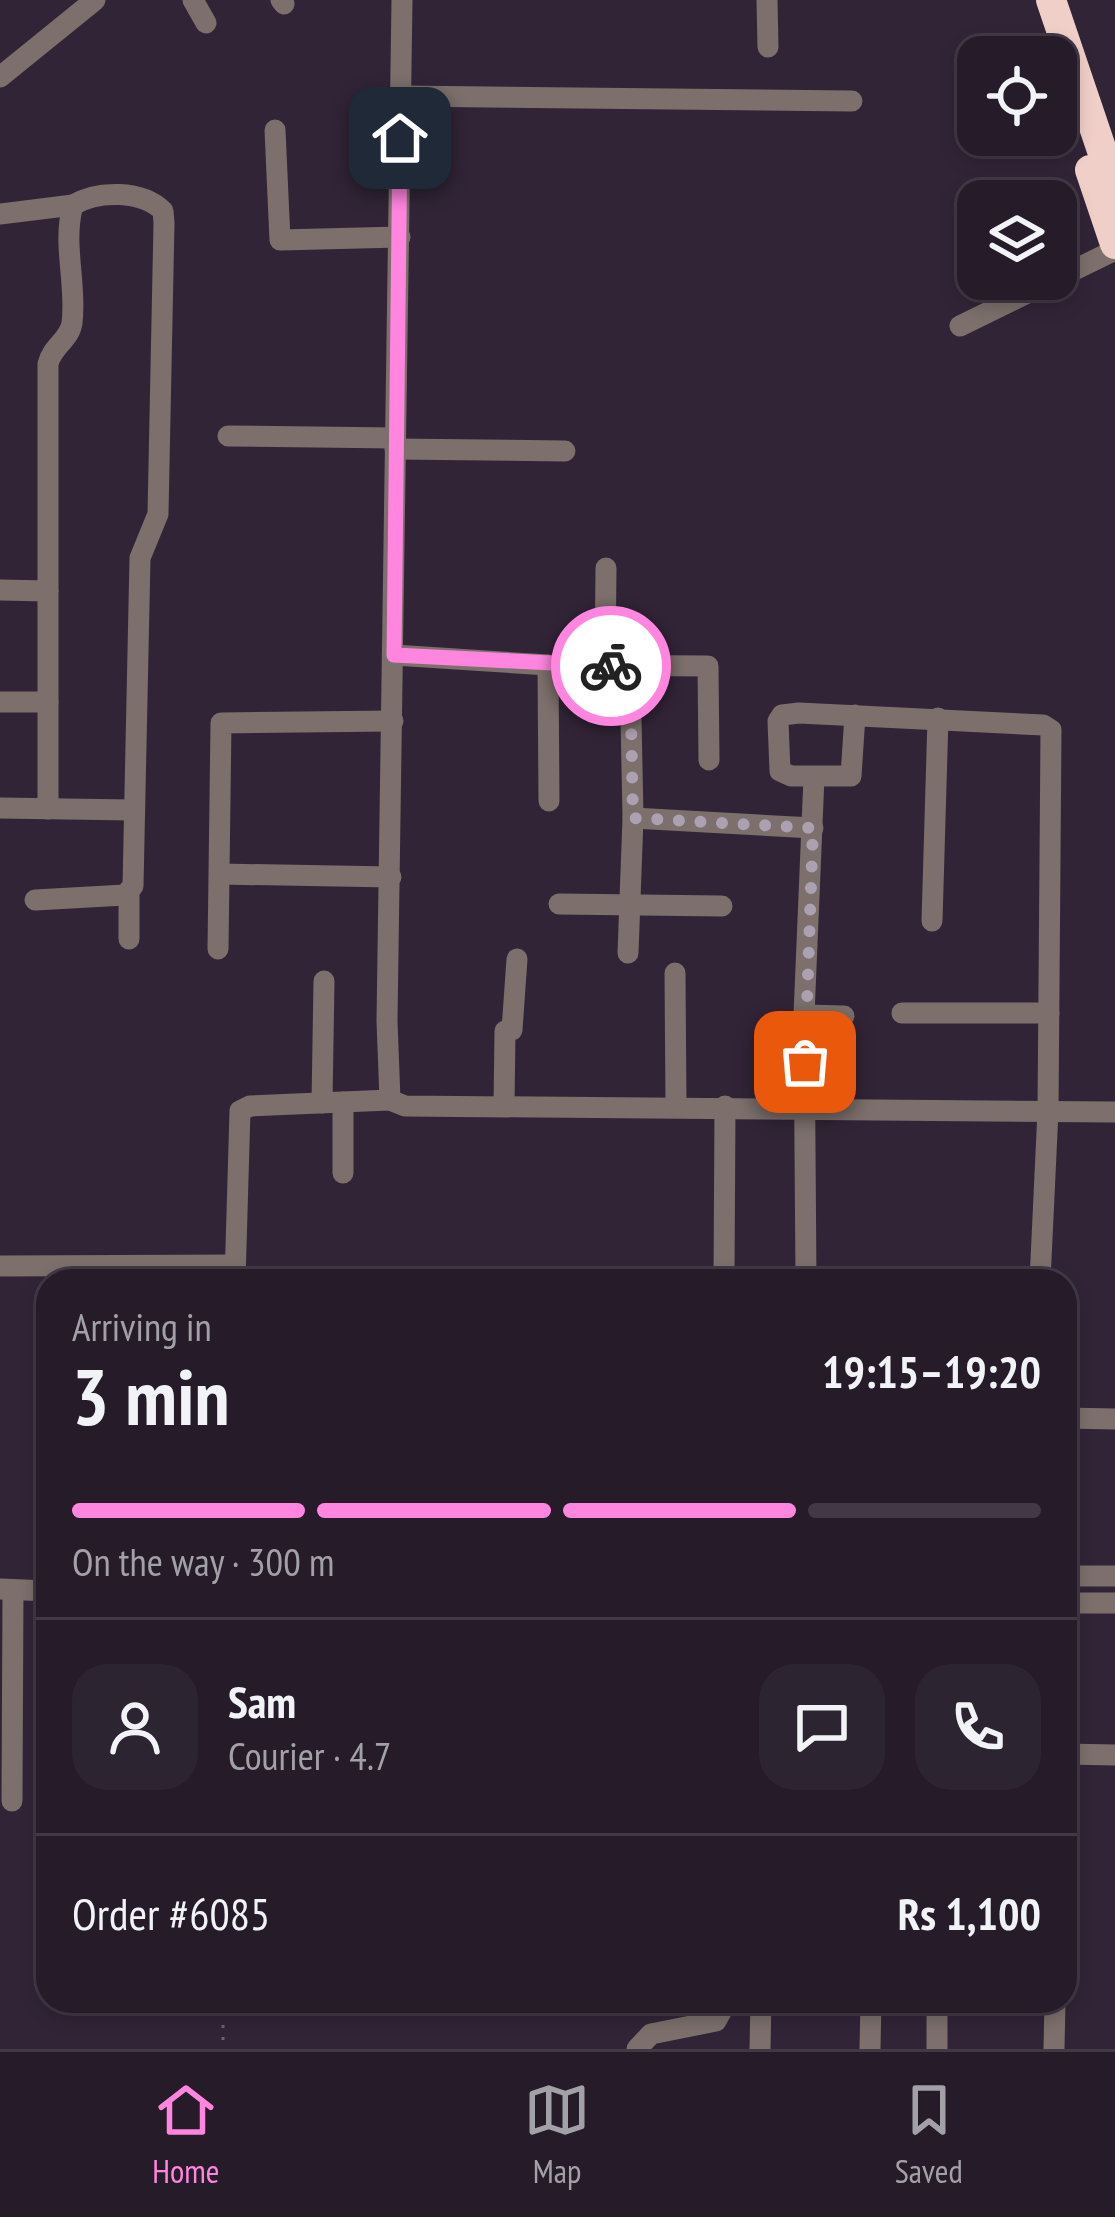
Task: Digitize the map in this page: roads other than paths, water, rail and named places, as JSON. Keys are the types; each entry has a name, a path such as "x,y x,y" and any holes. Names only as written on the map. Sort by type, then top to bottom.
{"highway":[{"path":"1031,0 1044,36"},
{"path":"1051,0 1115,189"},
{"path":"1077,135 1115,247"}],"street":[{"path":"193,0 206,23"},
{"path":"390,1100 387,1021 402,0"},
{"path":"767,0 768,47"},
{"path":"0,77 89,2"},
{"path":"401,96 852,101"},
{"path":"275,130 280,239 400,237"},
{"path":"0,214 126,195 151,200 163,212 158,514 140,558 129,939"},
{"path":"48,809 48,364 51,353 69,335 73,319 74,205"},
{"path":"960,326 1115,247"},
{"path":"228,436 565,451"},
{"path":"605,666 606,568"},
{"path":"0,590 48,591"},
{"path":"394,655 548,665 708,666 709,760"},
{"path":"548,665 549,801"},
{"path":"628,953 633,818 630,667"},
{"path":"0,702 48,702"},
{"path":"855,715 851,776 780,772 779,718 790,713 855,715 938,718 1043,724 1051,730 1048,1111 1041,1269"},
{"path":"932,921 938,718"},
{"path":"218,949 221,723 393,721"},
{"path":"806,1269 804,1015 814,777"},
{"path":"0,808 132,810"},
{"path":"633,818 813,828"},
{"path":"220,874 391,877"},
{"path":"35,900 129,894"},
{"path":"559,904 722,906"},
{"path":"504,1106 505,1031 512,1030 517,959"},
{"path":"675,973 676,1106"},
{"path":"324,981 343,1173"},
{"path":"902,1013 1049,1013"},
{"path":"804,1015 844,1016"},
{"path":"235,1269 240,1111 250,1106 390,1100 405,1106 1115,1112"},
{"path":"724,1269 725,1106"},
{"path":"0,1266 101,1269"},
{"path":"1077,1418 1115,1419"},
{"path":"1077,1576 1115,1576"},
{"path":"12,1802 6,1590 36,1591"},
{"path":"1077,1603 1115,1603"},
{"path":"1077,1754 1115,1754"},
{"path":"637,2049 651,2034 716,2021 720,2013"},
{"path":"760,2049 761,2013"},
{"path":"870,2049 871,2013"},
{"path":"937,2013 937,2049"},
{"path":"1054,2049 1055,2013"}]}
